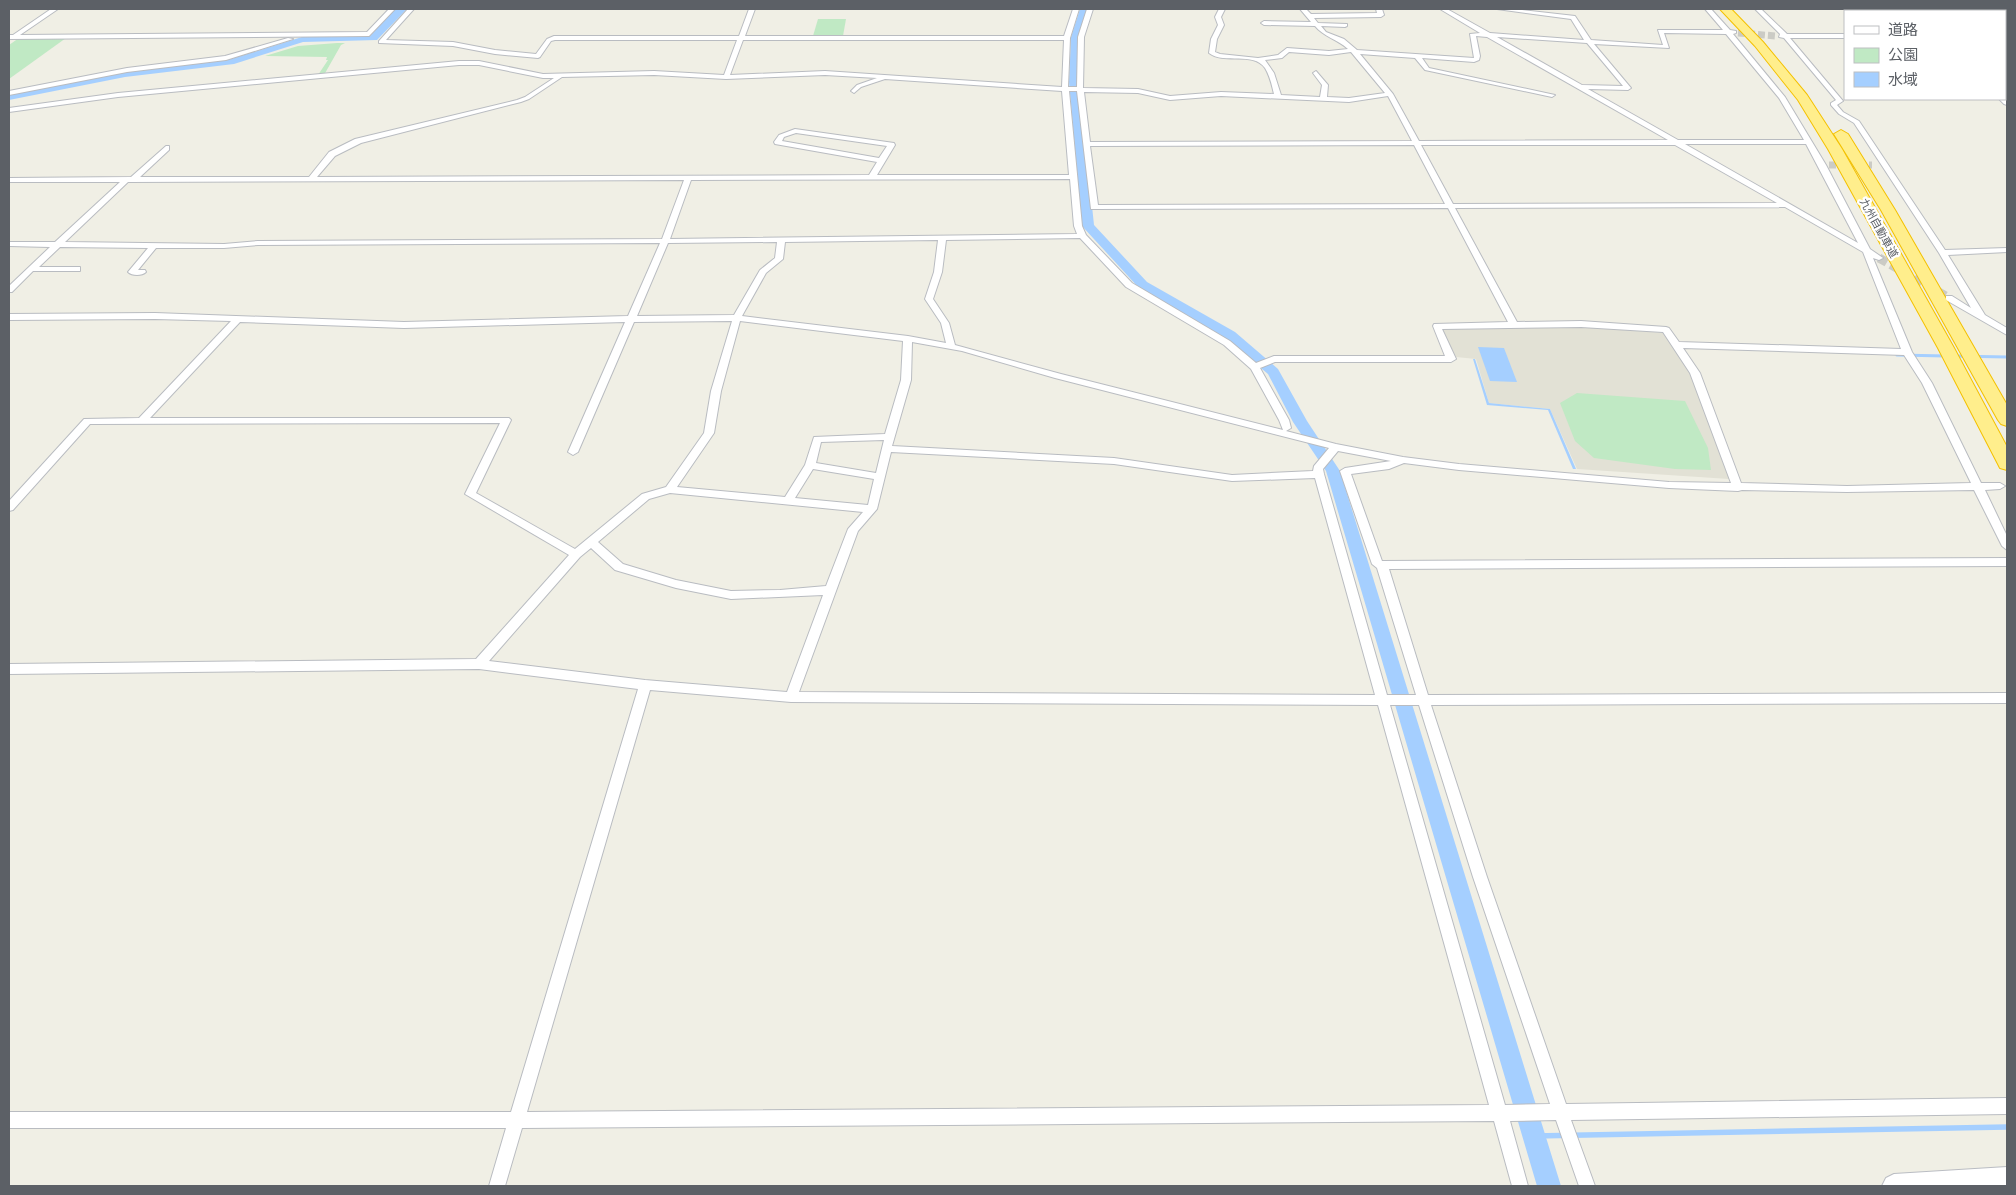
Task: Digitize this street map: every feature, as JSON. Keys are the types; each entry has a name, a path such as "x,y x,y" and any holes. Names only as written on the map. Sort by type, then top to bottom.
{"highway":[{"name":"九州自動車道","path":"1725,9 1759,44 1803,98 1835,149 1946,348 2007,464"},
{"name":"九州自動車道","path":"1737,9 1773,44 1818,100 1848,144 1969,350 2007,420"}],"main road":[{"path":"1894,1186 2007,1179"}],"street":[{"path":"11,38 55,9"},
{"path":"11,38 369,34 392,9"},
{"path":"411,9 381,42 453,44 488,51 538,56 549,40 554,38 1067,38"},
{"path":"726,77 752,9"},
{"path":"1076,9 1067,38 1065,88 1072,177 1078,226 1082,236 1129,286 1226,343 1257,366 1284,420 1286,428"},
{"path":"1090,9 1081,37 1080,89 1094,206 1786,204"},
{"path":"1222,9 1218,17 1221,25 1214,39 1212,53 1224,57 1260,59 1280,57 1287,50 1329,53 1354,51 1477,59 1478,55 1472,38 1473,34 1667,47 1660,31 1738,33"},
{"path":"1303,9 1324,33 1342,40 1354,51 1366,68 1390,94 1513,323"},
{"path":"1309,16 1381,16 1379,9"},
{"path":"1443,9 1879,258"},
{"path":"1500,9 1573,17 1589,42 1628,88 1581,87"},
{"path":"1708,9 1730,32 1782,97 1807,142 1825,165 1866,250 1907,352 1927,383 2007,546"},
{"path":"1758,9 1786,37 1840,101 1834,104 1841,113 1857,122 1943,254 1982,318"},
{"path":"1264,23 1345,25"},
{"path":"9,93 127,70 236,56 301,36"},
{"path":"1776,36 1844,36"},
{"path":"1416,55 1427,69 1552,95"},
{"path":"1260,59 1267,65 1278,95"},
{"path":"9,110 118,95 459,63 479,63 543,76 559,77 638,72 726,77 805,73 1138,91 1170,98 1221,94 1278,95 1349,100 1390,94"},
{"path":"1316,74 1326,85 1323,99"},
{"path":"313,178 332,154 358,141 519,101 527,98 559,77"},
{"path":"854,91 859,86 891,77"},
{"path":"872,177 882,161 891,145 795,131 781,136 778,142 882,161"},
{"path":"1086,144 1807,142"},
{"path":"9,290 166,148"},
{"path":"1872,165 1886,165"},
{"path":"573,452 629,319 665,241 689,177"},
{"path":"9,180 1072,177"},
{"path":"9,244 224,246 258,243 1082,236"},
{"path":"942,238 938,272 929,299 945,323 951,347"},
{"path":"670,490 709,433 716,391 737,318 763,272 779,258 781,240"},
{"path":"142,272 132,272 154,245"},
{"path":"1943,254 2007,250"},
{"path":"31,269 77,269"},
{"path":"1948,298 2007,332"},
{"path":"9,317 155,316 414,325 737,318 908,338 951,347 1333,450 1403,460 1458,467 1669,485 1847,489 2000,486"},
{"path":"142,420 238,319"},
{"path":"1257,366 1271,360 1451,358 1437,326 1513,323 1581,324 1666,330 1695,373 1738,488"},
{"path":"791,697 853,529 872,509 906,380 908,338"},
{"path":"1677,344 1907,352"},
{"path":"9,507 87,421 506,420 470,494 576,554"},
{"path":"788,501 810,464 817,439 890,437"},
{"path":"888,449 1114,460 1232,478 1321,469"},
{"path":"1333,450 1321,469 1520,1186"},
{"path":"1403,460 1390,466 1345,471 1377,564 1382,566 2007,562"},
{"path":"810,464 881,477"},
{"path":"479,664 576,554 646,496 670,490 872,509"},
{"path":"590,542 619,567 676,584 722,594 780,594 830,590"},
{"path":"1382,566 1422,700 1560,1113 1587,1186"},
{"path":"9,669 479,664 645,685 791,697 1384,700 2007,698"},
{"path":"497,1186 645,685"},
{"path":"9,1120 516,1121 1560,1113 2007,1106"}],"shaded area":[{"path":"1581,327 1664,333 1690,371 1729,479 1577,469 1550,409 1489,403 1476,359 1456,357 1442,329"}],"green space":[{"path":"818,19 846,19 843,36 813,36"},
{"path":"19,38 66,38 9,79 9,45"},
{"path":"345,43 341,45 324,75 318,75 328,60 326,60 327,57 265,56 298,46"},
{"path":"1577,393 1685,401 1708,448 1711,470 1675,469 1594,458 1575,441 1560,403"}],"water":[{"path":"394,9 407,9 377,40 303,42 234,64 125,77 9,100 9,95 127,72 228,60 302,37 370,36"},
{"path":"1478,347 1504,348 1517,382 1490,381"},
{"path":"1473,359 1475,359 1489,403 1550,409 1576,469 1573,469 1548,410 1487,405"}],"waterway":[{"path":"1084,9 1075,37 1074,82 1088,226 1143,285 1230,335 1273,372 1300,422 1333,471 1549,1186"},
{"path":"1883,9 1888,10"},
{"path":"1897,355 1946,356"},
{"path":"1954,356 2007,357"},
{"path":"1534,1136 2007,1127"}],"tunnel":[{"path":"1738,33 1776,36"},
{"path":"1829,165 1872,165"},
{"path":"1879,258 1949,298"}]}
